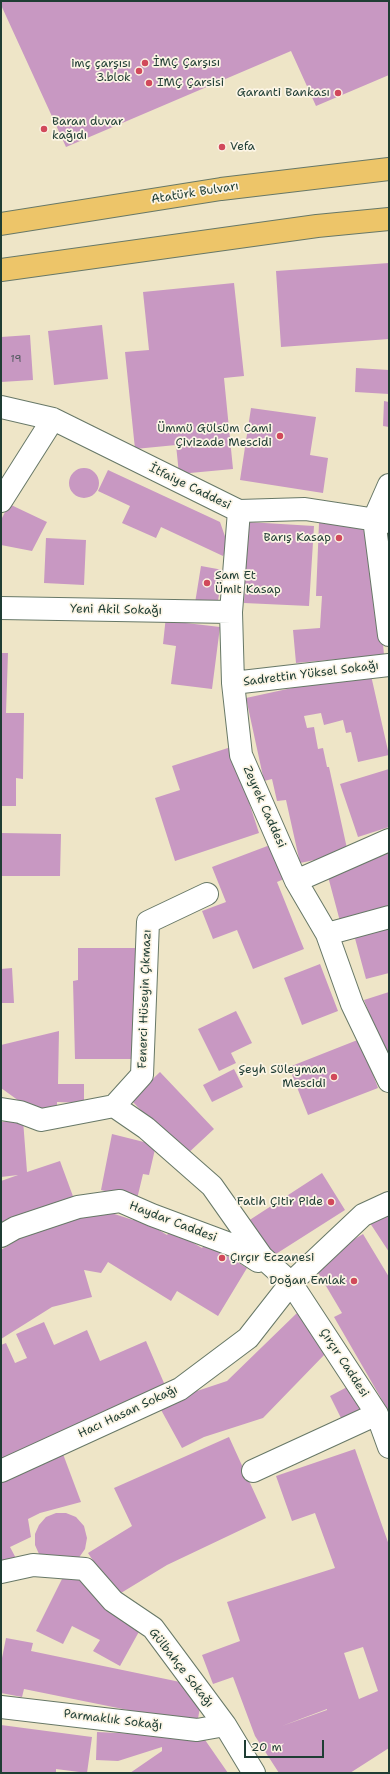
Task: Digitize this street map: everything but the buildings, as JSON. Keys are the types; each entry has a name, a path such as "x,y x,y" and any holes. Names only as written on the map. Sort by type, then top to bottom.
{"main road":[{"name":"Atatürk Bulvarı","path":"1,224 221,189 389,169"},
{"path":"1,270 317,226 389,219"}],"street":[{"name":"İtfaiye Caddesi","path":"1,407 53,419 239,511 305,509 381,521"},
{"path":"1,502 53,419"},
{"path":"389,485 381,521 389,635"},
{"name":"Zeyrek Caddesi","path":"239,511 231,612 233,683 241,756 296,881 327,934 352,1004 389,1081"},
{"name":"Yeni Akil Sokağı","path":"1,608 231,612"},
{"name":"Sadrettin Yüksel Sokağı","path":"233,683 389,665"},
{"path":"296,881 389,840"},
{"name":"Fenerci Hüseyin Çıkmazı","path":"114,1106 142,1075 148,922 207,894"},
{"path":"327,934 389,917"},
{"path":"1,1109 20,1112 41,1120 114,1106 146,1128 212,1186 262,1257 291,1283"},
{"name":"Haydar Caddesi","path":"1,1236 14,1228 78,1207 120,1201 152,1215 236,1246 291,1283"},
{"name":"Hacı Hasan Sokağı","path":"1,1471 180,1389 248,1338 291,1283 363,1215 389,1203"},
{"name":"Çırçır Caddesi","path":"291,1283 377,1414 389,1447"},
{"path":"253,1471 377,1414"},
{"name":"Gülbahçe Sokağı","path":"1,1572 33,1565 84,1569 113,1601 153,1628 224,1725 254,1773"},
{"name":"Parmaklık Sokağı","path":"1,1707 197,1730 224,1725"}],"place":[{"name":"İMÇ Çarşısı","path":"145,63"},
{"name":"imç çarşısı 3.blok","path":"139,71"},
{"name":"IMÇ Çarsisi","path":"149,83"},
{"name":"Garanti Bankası","path":"338,93"},
{"name":"Baran duvar kağıdı","path":"44,129"},
{"name":"Vefa","path":"222,147"},
{"name":"Ümmü Gülsüm Cami Çivizade Mescidi","path":"280,436"},
{"name":"Barış Kasap","path":"339,538"},
{"name":"Sam Et Ümit Kasap","path":"207,583"},
{"name":"Şeyh Süleyman Mescidi","path":"334,1077"},
{"name":"Fatih Çitir Pide","path":"331,1202"},
{"name":"Çırçır Eczanesi","path":"222,1258"},
{"name":"Doğan Emlak","path":"354,1281"}]}
